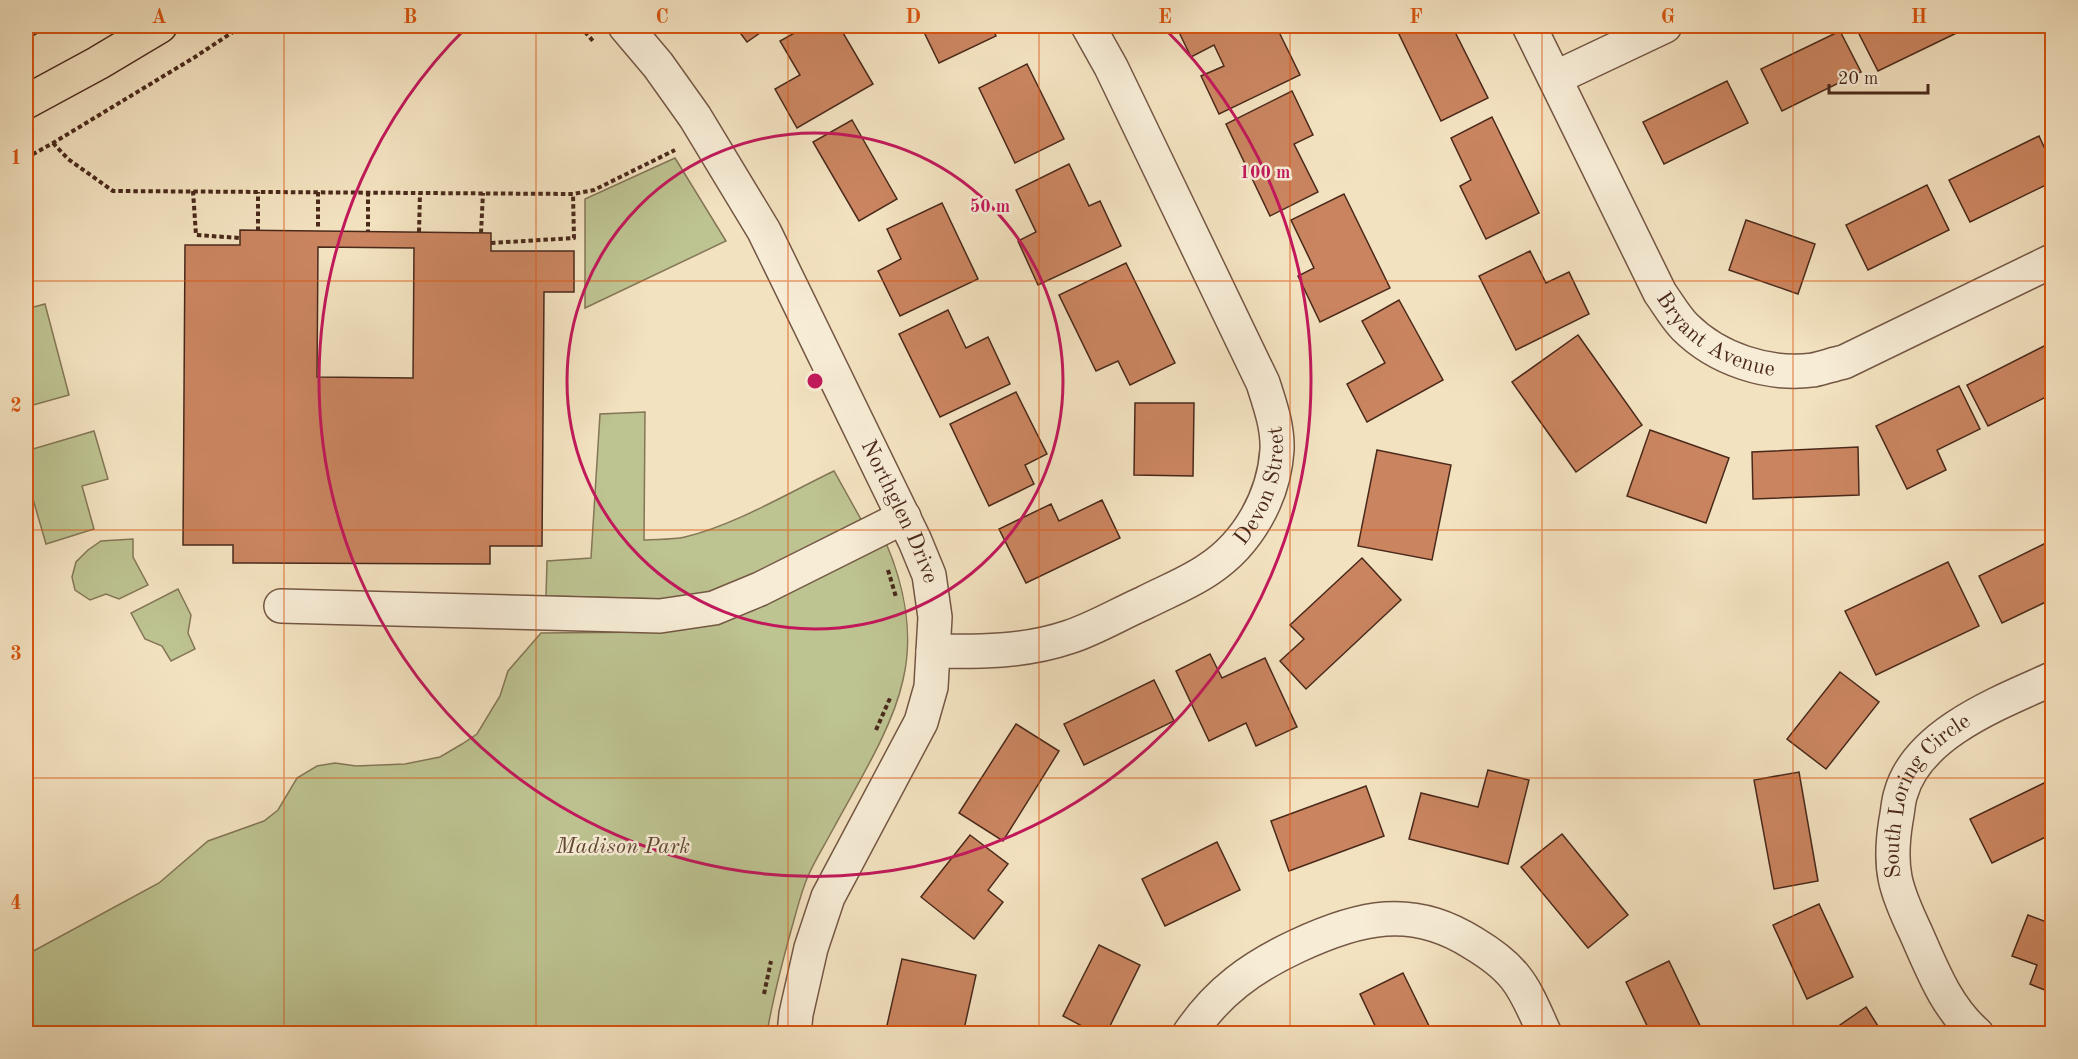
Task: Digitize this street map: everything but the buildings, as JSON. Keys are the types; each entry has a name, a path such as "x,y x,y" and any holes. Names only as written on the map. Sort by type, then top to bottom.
{"main road":[{"path":"26,102 160,26"}],"street":[{"name":"Northglen Drive","path":"625,26 658,65 694,117 764,231 904,518 928,575 935,616 931,687 921,722 828,897 811,948 796,1014 794,1034"},
{"name":"Devon Street","path":"933,651 981,652 1031,647 1070,637 1173,589 1209,569 1239,544 1260,512 1272,477 1277,449 1274,417 1263,383 1111,67 1088,26"},
{"name":"Bryant Avenue","path":"1529,26 1660,293 1684,326 1711,348 1740,361 1777,370 1812,370 1844,362 2052,261"},
{"path":"1555,78 1665,26"},
{"path":"281,606 660,616 714,608 760,589 904,518"},
{"name":"South Loring Circle","path":"1977,1034 1945,997 1898,894 1892,860 1901,791 1917,762 1938,740 1972,716 2052,679"},
{"path":"1189,1034 1204,1011 1230,986 1262,963 1328,931 1396,917 1425,921 1458,933 1489,953 1516,977 1545,1034"}],"path":[{"path":"26,38 48,26"},
{"path":"26,158 195,57 242,26"},
{"path":"580,26 600,49"},
{"path":"670,141 682,159"},
{"path":"53,143 68,159 113,191 573,194 594,190 676,150"},
{"path":"193,191 196,235 240,238"},
{"path":"258,192 258,231"},
{"path":"318,192 318,229"},
{"path":"368,192 368,231"},
{"path":"419,232 420,193"},
{"path":"481,233 483,193"},
{"path":"491,243 574,238 573,194"},
{"path":"871,534 887,567 897,608"},
{"path":"875,732 893,692"},
{"path":"763,996 766,975 773,955"}],"green space":[{"path":"675,158 726,241 585,308 585,199"},
{"path":"45,304 69,395 26,407 26,309"},
{"path":"645,412 644,540 685,537 704,532 761,508 834,471 863,523 746,580 705,593 667,599 546,596 547,561 591,558 600,414"},
{"path":"94,431 108,479 82,486 94,529 46,544 26,475 26,451"},
{"path":"133,539 133,557 148,585 119,599 106,594 90,600 75,590 72,577 76,562 88,550 101,541"},
{"name":"Madison Park","path":"886,543 898,576 905,610 908,645 903,680 882,738 806,882 781,967 767,1033 26,1034 26,955 159,883 208,841 264,821 278,810 297,778 317,766 335,763 356,766 405,764 440,757 462,744 477,734 500,696 508,671 541,633 656,632 711,622 752,611"},
{"path":"178,589 191,615 188,633 195,649 171,661 162,646 145,639 131,613"}]}
